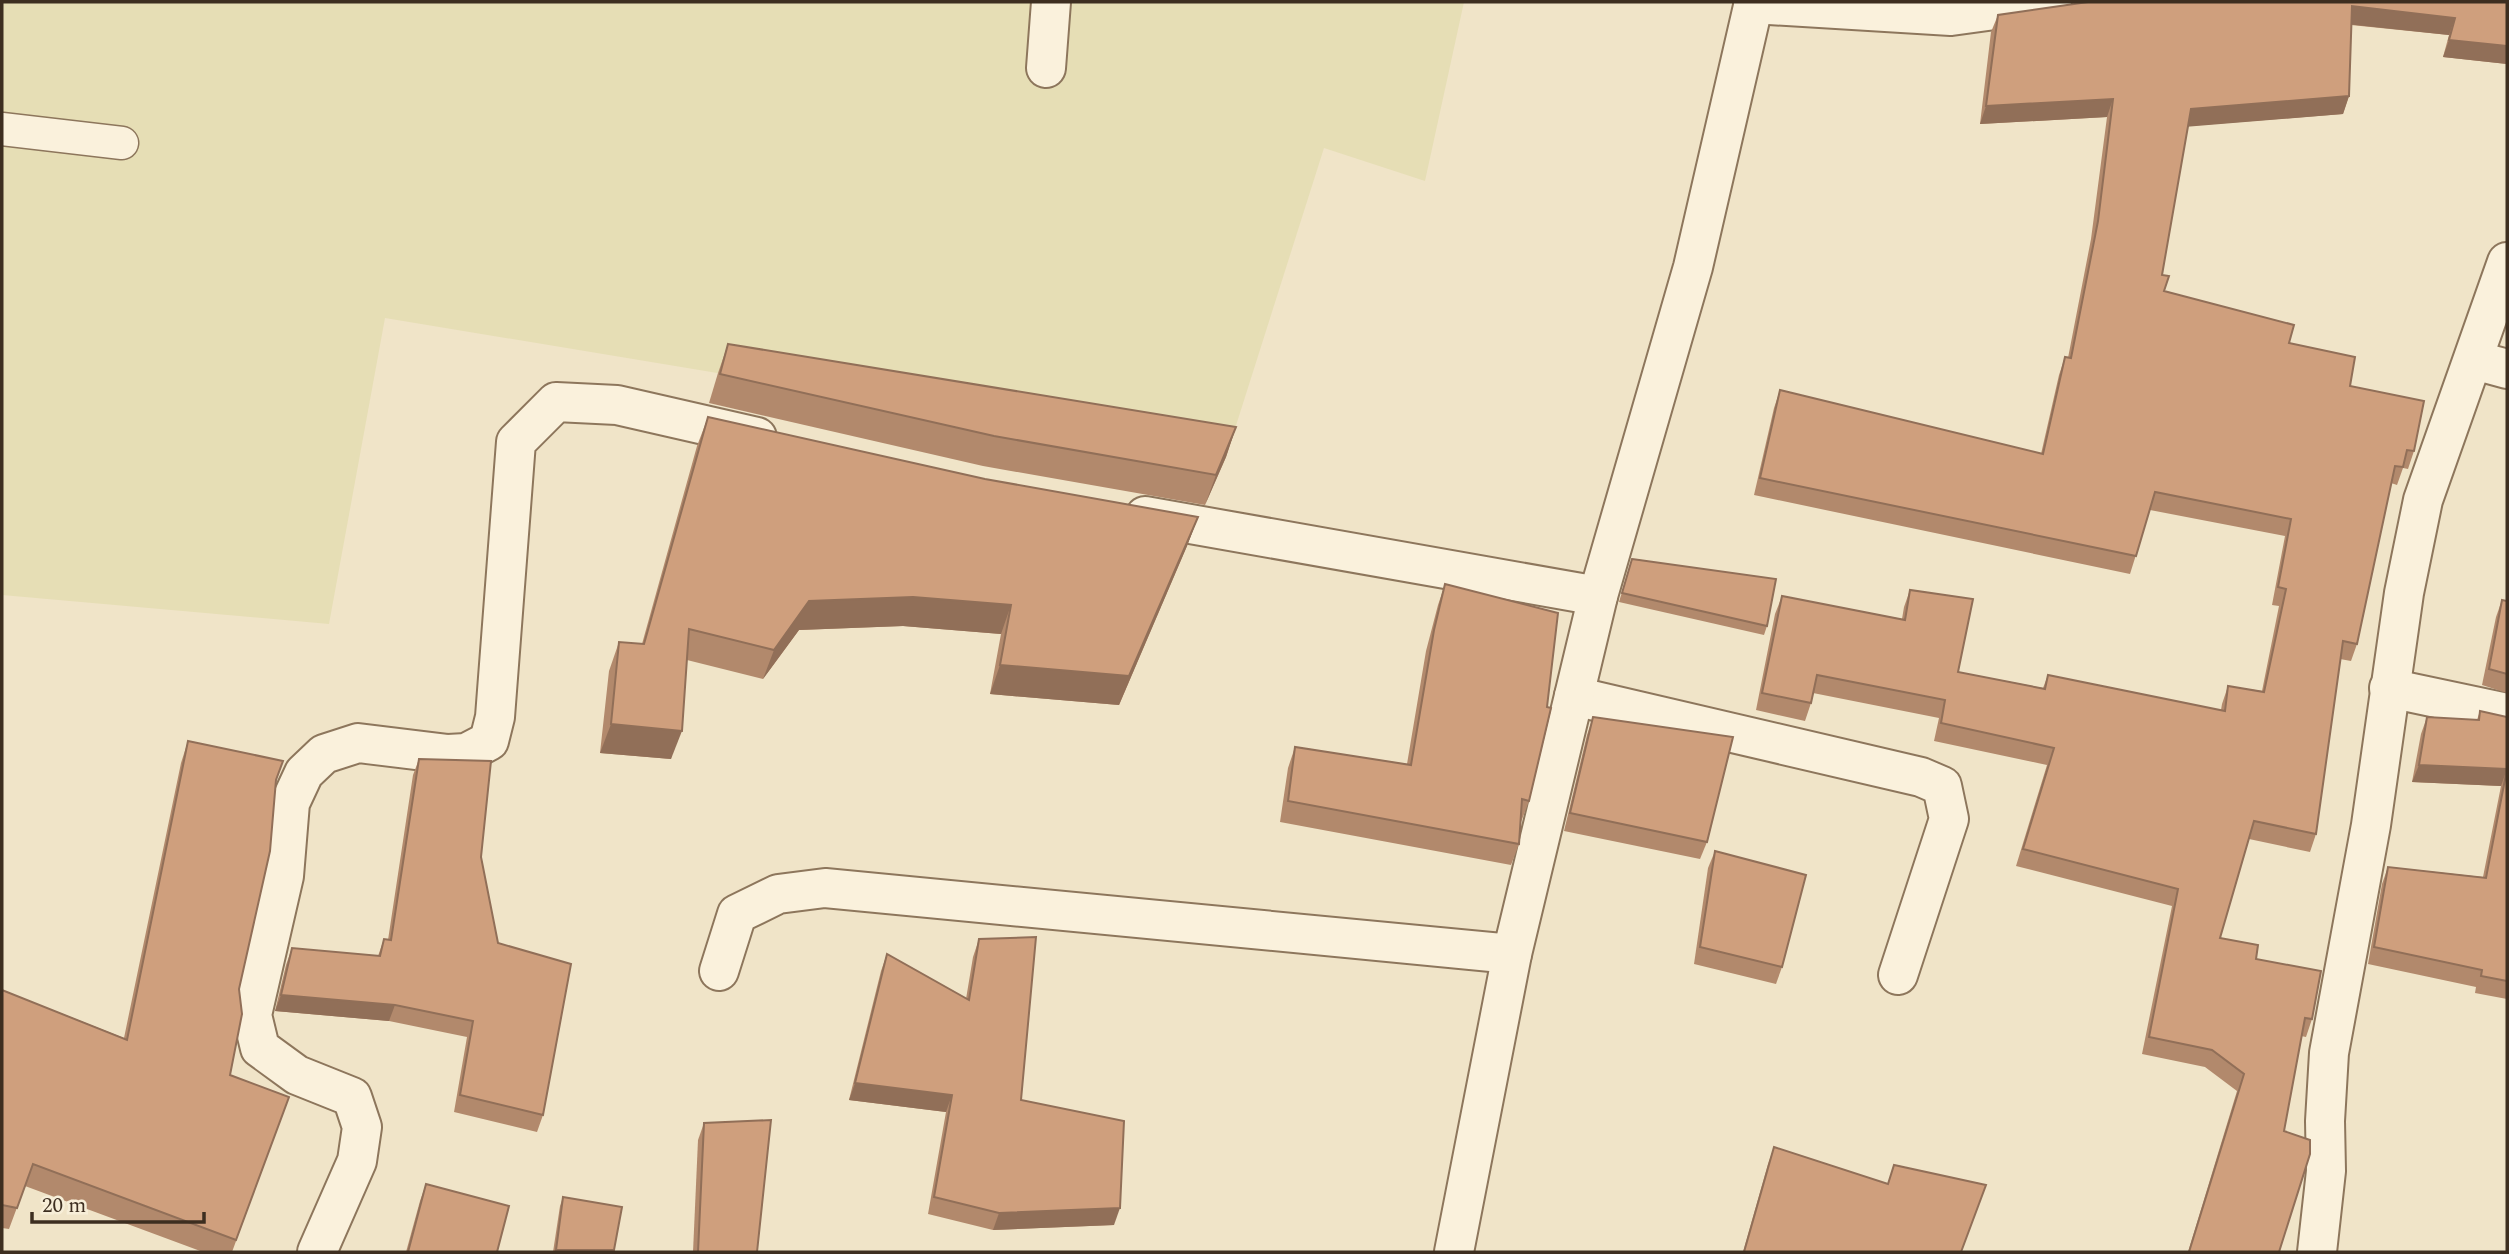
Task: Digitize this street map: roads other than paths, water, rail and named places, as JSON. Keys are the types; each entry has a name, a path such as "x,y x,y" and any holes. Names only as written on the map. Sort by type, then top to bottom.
{"street":[{"path":"1046,68 1051,2"},
{"path":"1454,1252 1512,954 1574,695 1598,596 1693,267 1753,3 1951,16 2052,2"},
{"path":"2317,1252 2326,1171 2325,1121 2329,1053 2371,825 2389,688 2423,500 2490,365 2507,262"},
{"path":"317,1252 357,1161 362,1127 352,1097 297,1075 260,1048 252,1015 284,876 290,803 304,773 324,754 358,743 447,754 467,753 489,741 495,717 516,442 556,402 617,405 792,444"},
{"path":"1117,512 1598,596"},
{"path":"2389,688 2507,713"},
{"path":"1574,695 1921,777 1942,786 1949,819 1898,975"},
{"path":"719,971 737,914 778,894 825,888 1512,954"}],"lane":[{"path":"2,129 122,143"}]}
